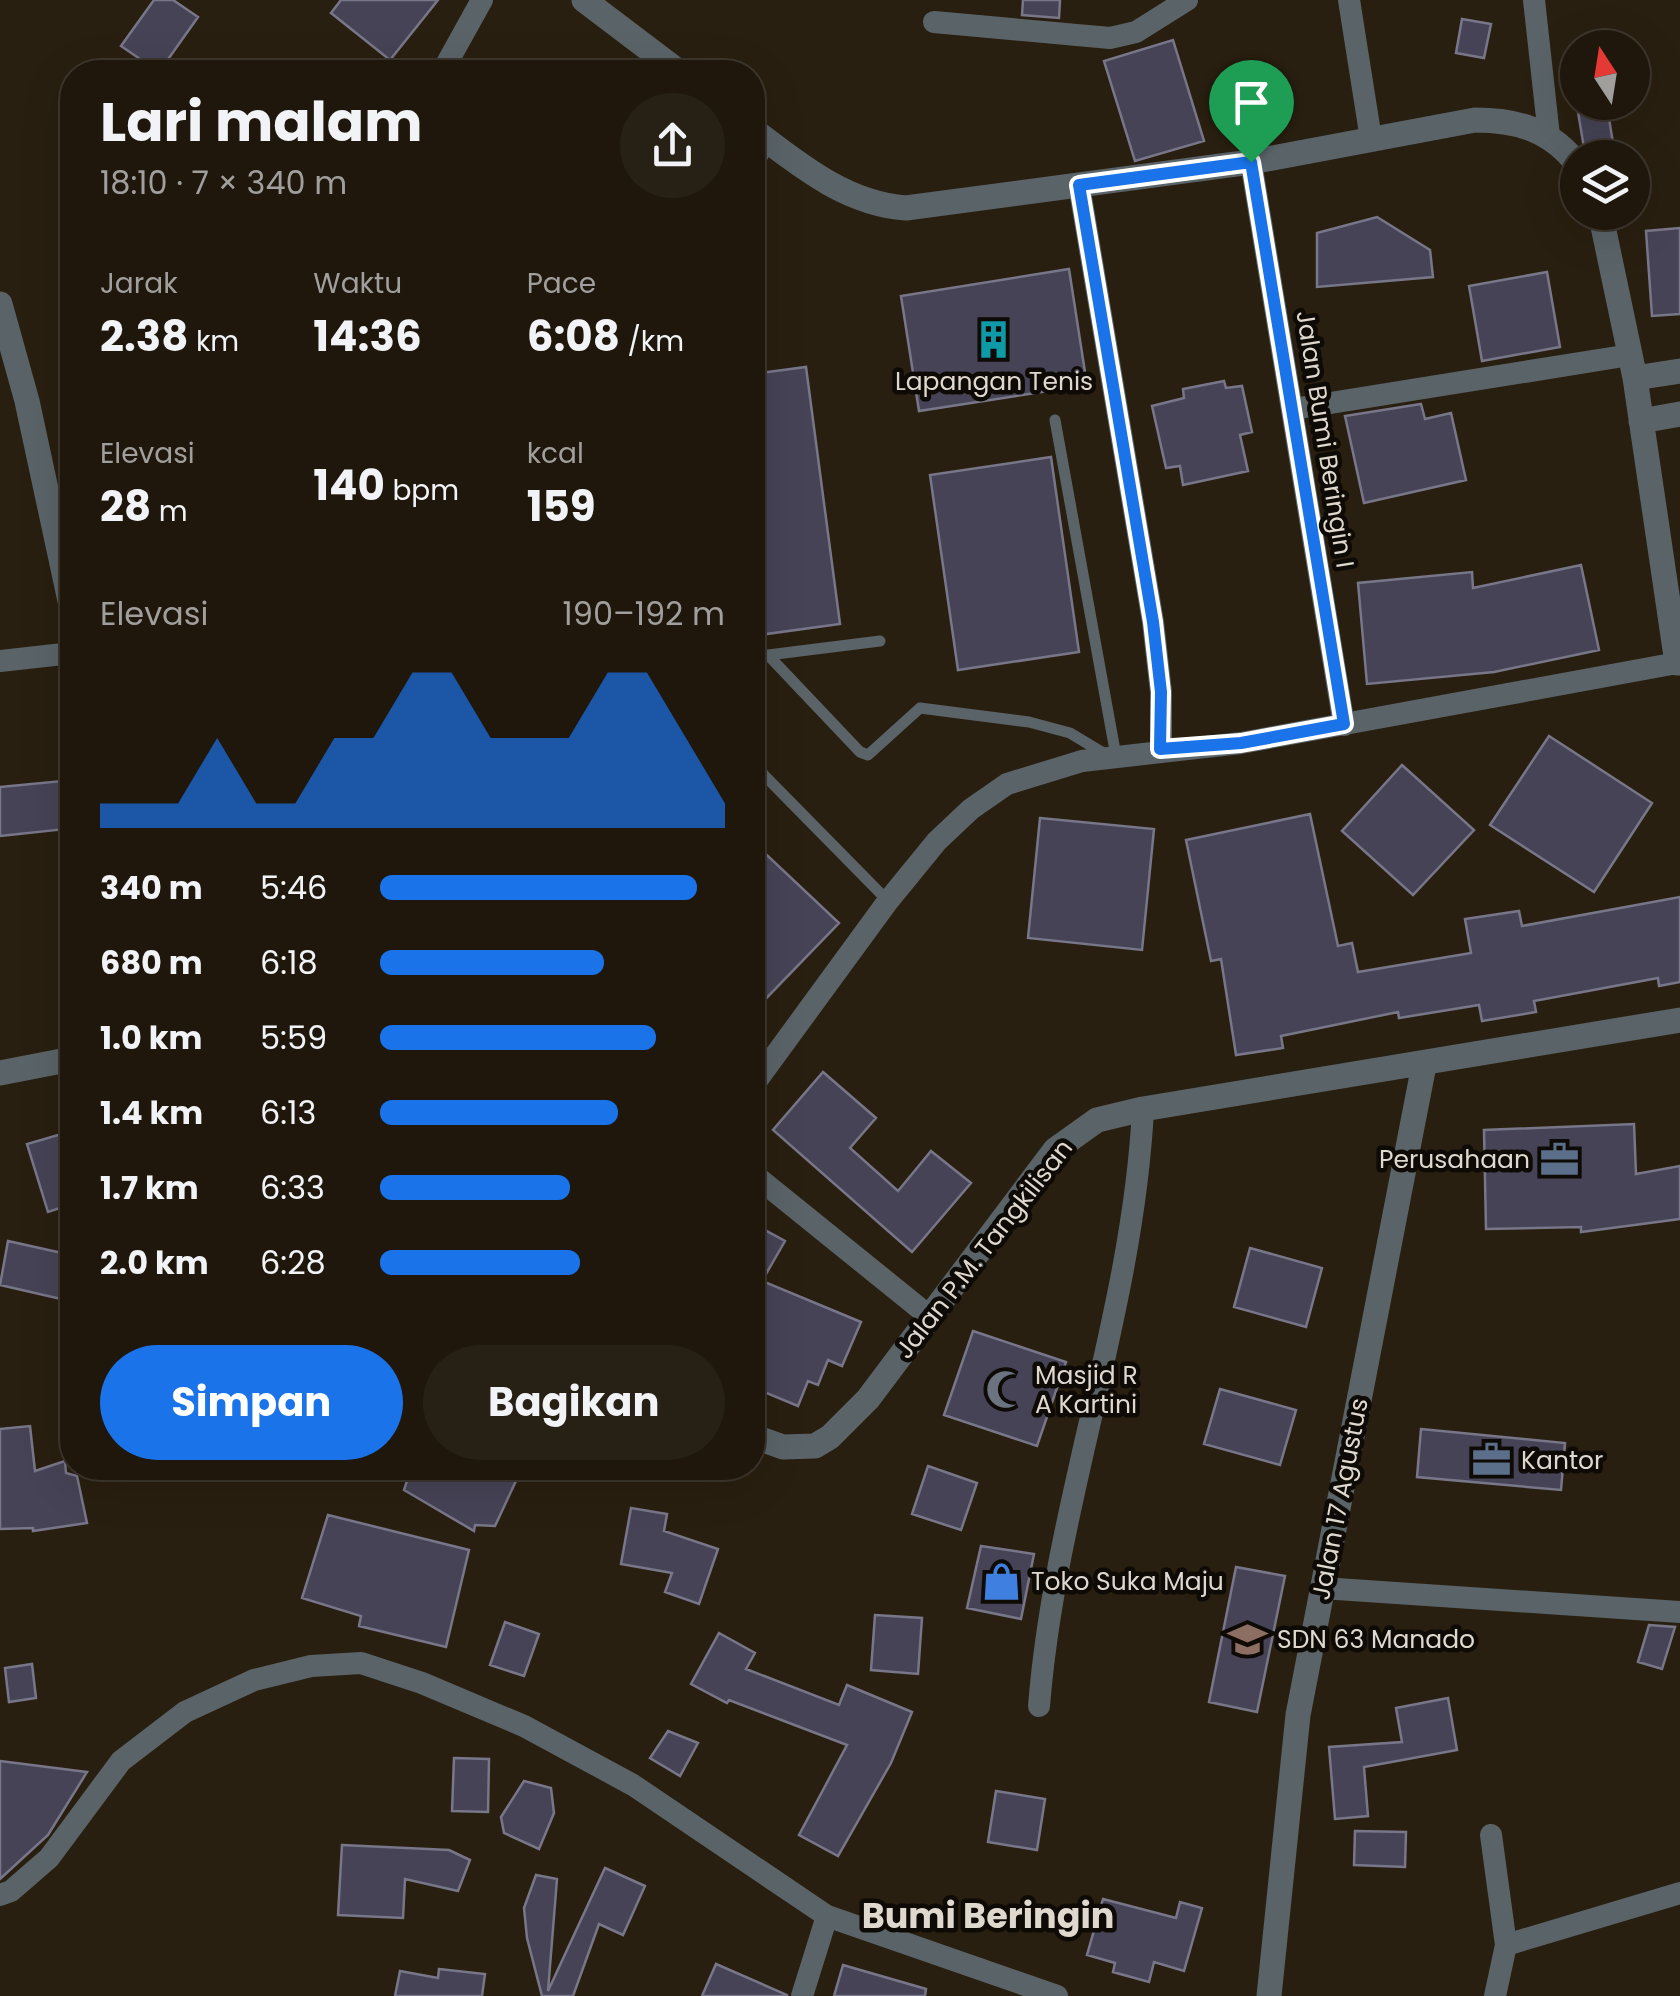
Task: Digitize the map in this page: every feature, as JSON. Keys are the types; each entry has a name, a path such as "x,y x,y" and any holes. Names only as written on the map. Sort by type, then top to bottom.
{"street":[{"path":"449,60 482,0"},
{"path":"584,0 663,60"},
{"path":"934,22 1110,38 1147,26 1188,0"},
{"path":"1349,0 1371,139"},
{"path":"1534,0 1549,136"},
{"path":"765,138 845,192 889,206 924,206 1251,162 1475,120 1500,120 1549,136 1560,147"},
{"name":"Jalan Bumi Beringin I","path":"1251,162 1344,724"},
{"path":"1079,185 1153,622 1161,692 1160,749"},
{"path":"765,1069 937,840 1006,784 1082,760 1241,743 1678,663 1632,366 1604,230"},
{"path":"0,304 27,401 60,554"},
{"path":"1293,409 1632,366 1680,370"},
{"path":"1641,421 1680,414"},
{"path":"0,660 60,654"},
{"name":"Jalan P.M. Tangkilisan","path":"765,1440 784,1447 815,1446 830,1438 868,1399 1056,1150 1097,1120 1143,1109 1680,1020"},
{"path":"0,1073 60,1062"},
{"name":"Jalan 17 Agustus","path":"1269,1996 1298,1715 1424,1065"},
{"path":"1039,1706 1045,1632 1097,1399 1140,1166 1143,1109"},
{"path":"765,1184 929,1316"},
{"path":"1322,1588 1680,1612"},
{"path":"0,1894 11,1891 48,1858 121,1761 185,1712 254,1680 311,1666 361,1664 422,1683 524,1726 633,1785 826,1916 1057,1996"},
{"path":"1491,1835 1506,1945 1495,1996"},
{"path":"1506,1945 1680,1893"},
{"path":"802,1996 826,1916"}],"lane":[{"path":"1055,420 1112,756"},
{"path":"765,656 880,641"},
{"path":"768,656 868,756 920,708 1043,726 1070,733 1112,756"},
{"path":"765,775 888,901"}],"building":[{"path":"154,0 173,0 198,17 168,60 141,60 121,46"},
{"path":"341,0 438,0 390,60 331,13"},
{"path":"1023,0 1060,0 1059,18 1022,15"},
{"path":"1462,19 1491,24 1484,58 1456,53"},
{"path":"1173,40 1204,141 1135,161 1104,61"},
{"path":"1579,120 1609,120 1613,140 1583,140"},
{"path":"1377,217 1430,250 1433,277 1317,287 1317,233"},
{"path":"1680,228 1680,314 1652,316 1646,231"},
{"name":"Lapangan Tenis","path":"1069,269 1087,385 919,411 901,296"},
{"path":"1547,272 1560,347 1482,361 1469,286"},
{"path":"806,367 840,624 765,634 765,372"},
{"path":"1224,381 1226,388 1242,386 1252,432 1240,435 1248,471 1183,485 1180,466 1166,468 1152,406 1184,398 1183,389"},
{"path":"1421,404 1425,419 1451,413 1466,480 1364,503 1345,416"},
{"path":"1051,457 1079,652 958,670 930,475"},
{"path":"1581,565 1599,650 1494,672 1367,684 1358,583 1472,572 1473,588"},
{"path":"1549,736 1652,803 1594,892 1490,825"},
{"path":"1402,765 1474,830 1413,895 1342,831"},
{"path":"60,781 60,830 0,836 0,787"},
{"path":"1310,814 1338,946 1352,943 1358,972 1471,953 1465,919 1519,911 1522,926 1680,897 1680,982 1659,986 1658,978 1534,1001 1536,1012 1482,1021 1479,1005 1399,1018 1398,1012 1281,1036 1283,1048 1236,1055 1221,959 1211,961 1186,840"},
{"path":"1040,818 1154,829 1142,950 1028,938"},
{"path":"765,853 839,923 765,1000"},
{"path":"823,1072 876,1118 850,1148 898,1191 931,1151 971,1183 912,1252 773,1130"},
{"name":"Perusahaan","path":"1634,1124 1636,1174 1680,1166 1680,1219 1581,1232 1581,1227 1486,1229 1484,1130"},
{"path":"60,1134 60,1208 48,1212 27,1144"},
{"path":"765,1230 785,1241 765,1276"},
{"path":"8,1241 60,1253 60,1299 0,1285"},
{"path":"1250,1248 1322,1268 1306,1327 1234,1307"},
{"path":"765,1282 861,1322 842,1366 828,1360 818,1385 808,1381 798,1406 765,1392"},
{"name":"Masjid R A Kartini","path":"973,1331 1066,1362 1037,1446 944,1415"},
{"path":"1220,1389 1296,1410 1280,1465 1204,1444"},
{"path":"30,1426 35,1471 60,1463 60,1480 78,1480 87,1523 33,1531 0,1529 0,1429"},
{"name":"Kantor","path":"1421,1429 1565,1443 1561,1490 1417,1477"},
{"path":"928,1466 977,1483 961,1530 912,1514"},
{"path":"407,1480 516,1480 495,1526 475,1525 474,1531 404,1490"},
{"path":"631,1508 667,1514 664,1531 718,1549 699,1604 665,1592 672,1573 621,1564"},
{"path":"328,1515 469,1550 446,1647 359,1626 361,1616 302,1598"},
{"name":"Toko Suka Maju","path":"981,1546 1034,1554 1021,1619 967,1608"},
{"name":"SDN 63 Manado","path":"1236,1567 1285,1576 1257,1712 1209,1702"},
{"path":"875,1615 922,1618 918,1674 871,1670"},
{"path":"505,1622 539,1634 524,1676 490,1665"},
{"path":"1649,1625 1675,1627 1662,1669 1638,1662"},
{"path":"719,1633 755,1653 746,1669 839,1705 847,1685 912,1712 891,1763 838,1856 799,1835 847,1745 729,1700 727,1703 691,1684"},
{"path":"32,1664 36,1698 9,1702 5,1668"},
{"path":"1448,1698 1457,1750 1364,1767 1368,1816 1335,1819 1329,1747 1402,1742 1396,1708"},
{"path":"668,1731 698,1743 680,1776 650,1758"},
{"path":"454,1758 489,1759 488,1812 452,1811"},
{"path":"0,1761 87,1772 48,1835 0,1879"},
{"path":"524,1781 551,1788 554,1813 539,1849 504,1833 501,1817"},
{"path":"996,1791 1045,1799 1037,1850 988,1842"},
{"path":"1355,1831 1406,1832 1405,1867 1354,1865"},
{"path":"342,1845 449,1850 470,1860 458,1891 405,1879 403,1918 338,1915"},
{"path":"605,1868 645,1886 623,1935 599,1924 573,1996 542,1996 527,1938 524,1908 536,1875 557,1879 548,1991"},
{"path":"1103,1899 1176,1918 1180,1902 1202,1908 1184,1971 1154,1962 1149,1982 1113,1972 1115,1963 1087,1955"},
{"path":"716,1964 787,1995 787,1996 702,1996"},
{"path":"843,1965 926,1989 925,1996 834,1996"},
{"path":"439,1969 485,1974 482,1996 395,1996 400,1971 438,1978"}],"place":[{"name":"Lapangan Tenis","path":"994,340"},
{"name":"Perusahaan","path":"1560,1159"},
{"name":"Masjid R A Kartini","path":"1005,1389"},
{"name":"Kantor","path":"1491,1460"},
{"name":"Toko Suka Maju","path":"1001,1581"},
{"name":"SDN 63 Manado","path":"1247,1639"}],"district":[{"name":"Bumi Beringin","path":"988,1915"}],"route":[{"path":"1251,162 1344,724 1241,743 1160,749 1161,692 1153,622 1079,185 1251,162"}]}
